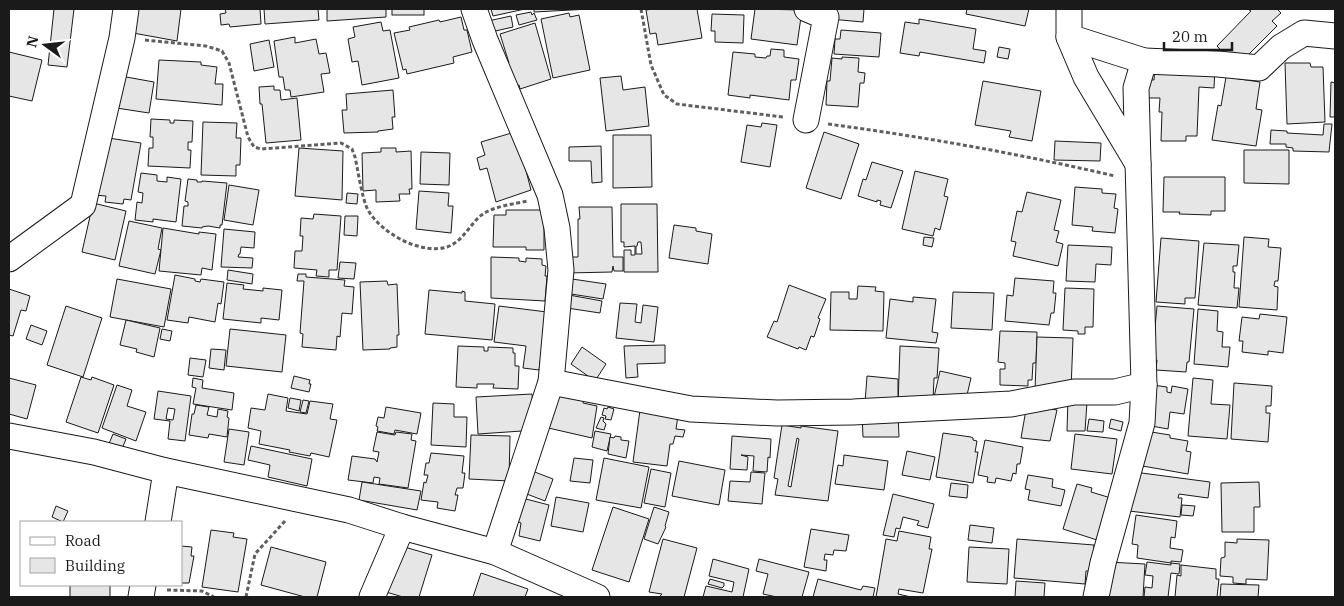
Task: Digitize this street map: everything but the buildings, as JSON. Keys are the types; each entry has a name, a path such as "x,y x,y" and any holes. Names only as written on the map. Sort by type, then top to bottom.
{"street":[{"path":"9,259 83,205 122,38 126,9"},
{"path":"474,9 485,40 550,195 557,228 560,270 551,382 495,552"},
{"path":"806,120 826,17 807,9"},
{"path":"1069,9 1069,37 1086,77 1139,174"},
{"path":"1069,37 1144,62 1218,64 1259,68 1281,47 1304,33 1335,36"},
{"path":"1096,597 1103,563 1142,423 1144,385 1136,88 1144,62"},
{"path":"551,382 691,409 777,413 853,412 1011,404 1074,392 1115,392 1144,385"},
{"path":"9,436 94,452 166,470 349,510 495,552 597,597"},
{"path":"158,521 166,470"},
{"path":"372,597 402,526"}],"path":[{"path":"642,9 651,65 664,95 677,104 936,139 1066,165 1139,174"},
{"path":"122,38 206,46 222,52 229,63 248,138 254,147 341,143 348,146 355,157 367,209 380,226 405,241 429,249 446,247 458,241 483,214 490,210 550,195"},
{"path":"246,597 255,554 304,500"},
{"path":"142,590 202,591 214,597"}]}
